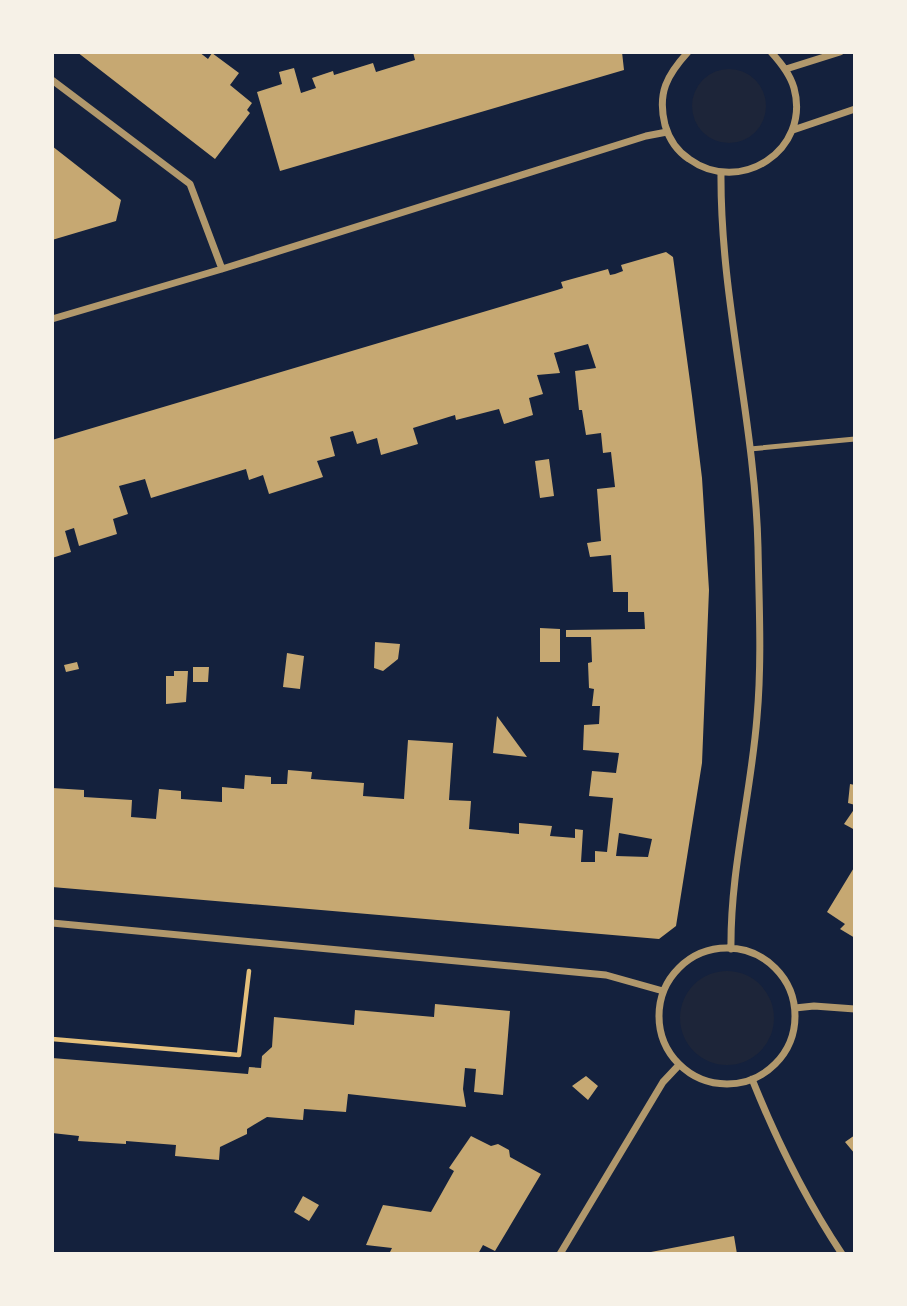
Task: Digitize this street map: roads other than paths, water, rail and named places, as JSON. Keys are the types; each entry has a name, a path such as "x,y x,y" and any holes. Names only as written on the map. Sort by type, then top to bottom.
{"street":[{"path":"688,52 673,68 664,88 662,111 667,132 680,152 699,166 721,173 743,172 764,163 781,148 793,130 797,109 794,88 786,69 771,52"},
{"path":"786,69 840,52"},
{"path":"52,80 190,184 222,269"},
{"path":"793,130 855,109"},
{"path":"52,319 222,269 646,136 667,132"},
{"path":"721,173 722,226 750,449 758,543 757,716 733,887 731,949"},
{"path":"52,923 606,975 663,991"},
{"path":"731,949 749,952 766,961 780,974 789,990 794,1008 794,1026 780,1059 767,1071 752,1079 733,1084 713,1083 695,1076 679,1065 669,1053 659,1023 663,991 671,976 698,954 731,949"},
{"path":"794,1008 814,1006 855,1009"},
{"path":"560,1254 663,1082 679,1065"},
{"path":"752,1079 784,1150 842,1254"}],"lane":[{"path":"750,449 855,439"}]}
